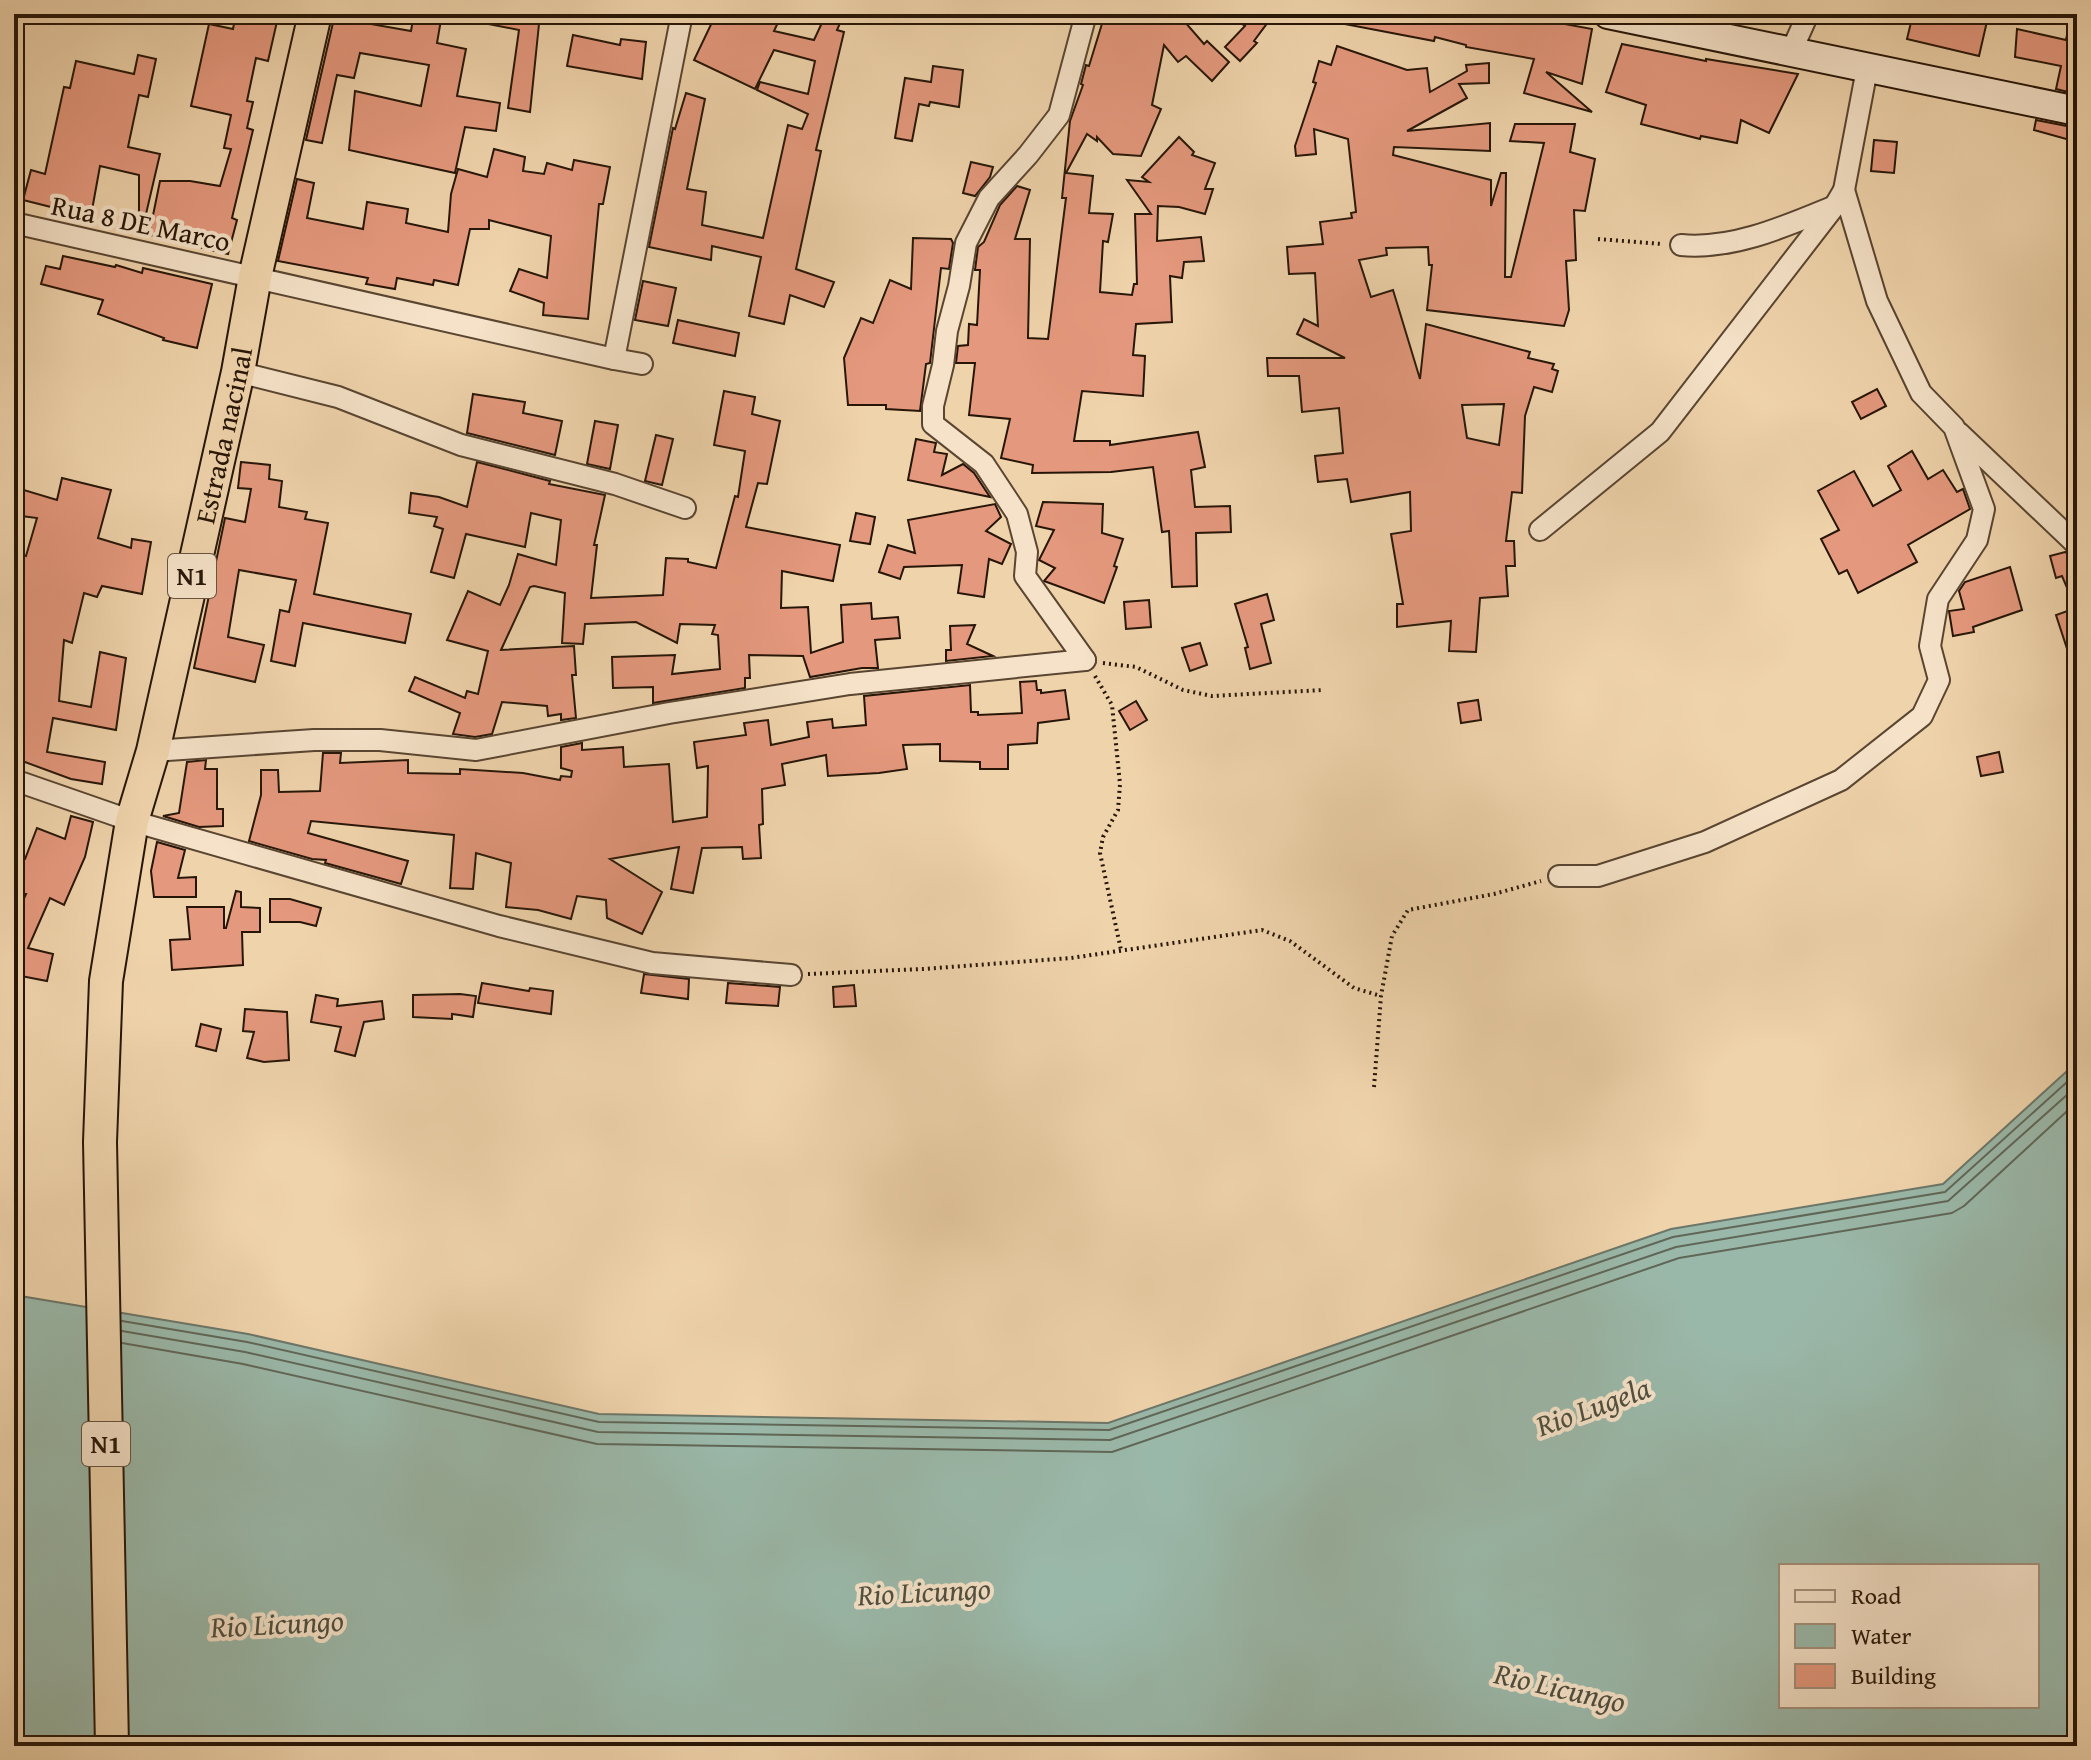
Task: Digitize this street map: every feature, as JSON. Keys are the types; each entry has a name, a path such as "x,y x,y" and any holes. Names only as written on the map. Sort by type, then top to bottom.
{"highway":[{"name":"Estrada nacinal","path":"112,1746 100,1142 106,981 132,821 153,751 315,14"}],"main road":[{"path":"1608,14 2077,111"}],"street":[{"path":"614,359 682,14"},
{"path":"153,751 314,740 380,740 476,750 669,713 850,684 1085,660 1025,576 1027,552 1017,514 984,464 933,424 933,415 966,243 989,198 1059,115 1086,14"},
{"path":"1791,52 1808,14"},
{"path":"1540,530 1660,432 1839,198 1867,69"},
{"path":"1681,245 1702,247 1735,241 1792,223 1839,198"},
{"path":"1839,198 1877,301 1921,393 2077,545"},
{"name":"Rua 8 DE Marco","path":"14,223 642,364"},
{"path":"238,372 338,397 461,445 615,484 685,508"},
{"path":"1559,876 1598,876 1705,842 1841,780 1922,716 1939,680 1930,646 1938,599 1977,540 1984,509 1954,427"},
{"path":"14,780 132,821 499,926 652,963 791,975"}],"path":[{"path":"1598,239 1681,245"},
{"path":"1085,660 1136,667 1183,690 1212,696 1323,690"},
{"path":"1085,660 1112,705 1118,810 1103,837 1100,853 1121,950"},
{"path":"1374,1087 1381,996 1392,936 1408,910 1494,894 1559,876"},
{"path":"791,975 1071,958 1262,930 1290,941 1354,988 1381,996"}],"water":[{"path":"2077,1062 2077,1746 14,1746 14,1295 248,1334 599,1414 1108,1423 1671,1229 1943,1184"}],"building":[{"path":"236,14 278,17 268,61 256,58 247,101 253,102 247,128 253,130 232,218 237,220 228,254 149,235 160,181 190,181 220,186 231,149 224,148 231,115 191,106 209,24 233,29"},
{"path":"335,14 367,14 365,23 411,31 414,14 442,14 437,43 466,49 457,96 500,103 496,131 465,127 455,173 349,150 355,91 421,106 429,65 360,53 354,78 337,75 322,143 306,140"},
{"path":"479,14 540,14 530,112 508,108 519,30 478,22"},
{"path":"716,14 782,14 774,31 814,40 826,14 844,14 837,30 844,32 816,150 821,151 796,269 834,282 824,307 790,295 784,324 749,316 761,257 712,246 711,260 649,247 673,128 686,93 705,99 687,189 706,192 702,225 763,238 788,125 802,129 808,114 757,90 760,82 808,94 815,61 774,50 755,89 694,60"},
{"path":"1105,14 1178,14 1204,44 1207,41 1229,62 1212,81 1186,56 1178,62 1164,45 1152,105 1161,109 1141,156 1113,154 1097,137 1097,141 1087,134 1066,173 1093,176 1089,213 1113,214 1108,242 1103,241 1100,292 1132,295 1134,284 1137,284 1135,214 1151,214 1127,180 1149,182 1142,177 1179,137 1194,152 1192,155 1215,163 1205,189 1213,189 1205,214 1179,207 1158,206 1157,241 1201,237 1204,261 1184,262 1182,278 1170,276 1172,322 1136,324 1133,355 1145,356 1143,396 1082,391 1074,441 1110,441 1110,445 1198,432 1205,467 1191,470 1195,507 1230,506 1231,532 1196,533 1197,586 1172,587 1169,531 1162,532 1153,467 1111,472 1032,473 1033,465 1001,458 1010,419 969,415 975,363 956,363 958,346 968,345 969,324 977,325 980,270 975,270 978,247 984,242 1000,205 1017,186 1030,190 1015,239 1030,239 1028,338 1048,339 1066,198 1062,198 1070,121"},
{"path":"1228,14 1274,14 1254,41 1257,43 1240,61 1225,47 1245,26"},
{"path":"1335,14 1435,14 1457,18 1457,14 1510,14 1592,29 1582,84 1546,72 1592,112 1524,93 1534,59 1466,47 1435,37 1434,41 1334,22"},
{"path":"1913,14 1974,14 1988,17 1979,56 1907,39"},
{"path":"2069,25 2077,26 2076,94 2056,89 2061,66 2015,57 2017,29 2066,40"},
{"path":"573,35 620,45 621,39 646,42 642,79 567,66"},
{"path":"1622,44 1706,61 1798,74 1769,133 1741,120 1737,143 1701,136 1700,139 1641,124 1646,105 1606,92"},
{"path":"1337,46 1407,70 1427,68 1430,92 1467,71 1466,65 1489,63 1489,83 1459,84 1467,98 1407,131 1490,123 1490,151 1394,147 1393,155 1491,180 1491,206 1501,173 1506,173 1505,277 1511,277 1544,143 1510,141 1515,124 1575,124 1570,152 1595,159 1585,211 1574,210 1576,260 1566,261 1569,310 1564,326 1427,310 1432,265 1429,265 1428,247 1386,248 1387,255 1359,260 1371,297 1393,290 1420,379 1426,324 1530,352 1528,358 1554,364 1552,369 1558,371 1552,392 1534,387 1525,416 1522,493 1512,492 1506,541 1514,541 1515,566 1506,566 1508,596 1480,598 1476,652 1449,651 1451,621 1397,627 1397,604 1403,604 1391,534 1411,531 1410,492 1351,502 1347,479 1318,482 1315,456 1343,453 1339,408 1302,412 1299,376 1268,376 1267,358 1345,358 1297,334 1304,319 1318,326 1315,273 1289,274 1287,247 1323,244 1320,222 1352,218 1351,213 1356,212 1348,139 1314,129 1316,154 1296,156 1295,146 1316,83 1313,82 1319,61 1331,65","holes":["1504,404 1499,445 1467,438 1462,405"]},
{"path":"138,55 156,59 148,97 139,95 128,147 160,154 146,214 139,213 139,175 100,166 92,210 64,206 63,210 23,200 31,170 45,174 64,87 70,88 76,61 134,74"},
{"path":"933,66 963,70 959,107 930,102 929,106 919,104 912,141 895,138 905,78 931,82"},
{"path":"2036,120 2077,128 2077,142 2034,130"},
{"path":"1874,140 1897,142 1894,173 1871,171"},
{"path":"494,149 525,157 523,171 544,174 547,163 572,170 574,160 610,167 603,204 599,204 588,319 543,315 544,303 510,291 519,269 547,278 551,236 489,220 489,229 470,229 458,285 434,280 433,285 397,278 395,289 366,284 368,278 278,261 297,179 314,183 307,218 363,229 367,202 408,209 406,223 448,232 451,194 458,169 487,177"},
{"path":"971,162 993,167 990,177 975,196 963,193"},
{"path":"913,238 951,239 953,243 949,269 941,268 930,363 926,364 920,411 886,409 886,405 848,405 844,358 861,318 873,323 890,280 911,289"},
{"path":"63,256 142,273 143,268 212,284 197,348 163,340 98,314 103,300 41,284 46,266 60,269"},
{"path":"643,281 676,288 668,326 635,320"},
{"path":"678,320 739,333 735,356 673,343"},
{"path":"1877,389 1886,406 1861,419 1852,402"},
{"path":"724,391 755,397 752,414 780,421 767,484 758,483 746,527 840,545 833,581 782,571 781,608 808,607 811,653 843,642 841,605 871,603 872,619 898,617 900,638 875,640 878,668 810,677 803,656 749,655 750,678 745,678 745,688 653,703 653,687 613,688 612,657 675,655 672,674 720,669 718,635 712,634 715,625 680,624 677,643 636,622 585,624 583,644 562,643 565,593 534,586 530,587 501,650 574,646 576,675 572,675 576,718 561,720 561,714 548,716 547,706 502,702 492,734 475,737 453,734 460,713 409,691 415,677 465,698 467,691 478,694 488,651 447,640 468,591 500,605 518,554 556,565 561,520 531,513 525,547 466,534 454,578 431,572 443,529 434,526 437,517 409,513 411,493 439,497 467,507 477,462 550,481 549,484 605,495 594,545 597,545 591,598 663,595 666,558 688,559 688,562 716,568 735,496 738,497 745,451 714,445"},
{"path":"473,394 525,402 523,413 562,421 555,455 467,433"},
{"path":"595,421 618,425 610,469 587,464"},
{"path":"656,435 673,439 662,485 645,481"},
{"path":"916,439 936,443 934,452 947,454 942,475 963,464 974,473 990,497 908,480"},
{"path":"1912,451 1928,479 1943,470 1957,492 1963,489 1970,509 1908,545 1917,562 1858,593 1847,570 1839,574 1821,539 1839,530 1818,491 1854,471 1873,506 1901,490 1888,466"},
{"path":"241,462 270,465 269,479 282,481 279,507 307,512 305,519 328,523 314,594 411,614 405,643 303,623 295,666 271,661 280,610 289,612 296,580 239,570 228,637 264,645 255,682 194,668 225,518 245,522 251,489 238,488"},
{"path":"62,478 111,490 98,538 131,548 132,539 151,542 142,594 102,586 97,597 84,593 72,643 64,640 59,701 91,707 100,652 126,658 116,730 53,718 47,752 105,762 102,784 71,779 14,758 14,552 26,556 37,518 14,515 14,487 57,500"},
{"path":"1043,502 1103,504 1102,533 1123,539 1104,603 1044,581 1055,568 1039,560 1054,530 1036,526"},
{"path":"995,504 1001,517 986,531 1011,544 1002,564 989,559 984,597 958,593 962,565 904,567 900,579 879,572 888,545 915,553 908,520"},
{"path":"856,513 875,517 870,544 850,541"},
{"path":"2065,552 2077,558 2077,611 2062,576 2056,578 2050,556"},
{"path":"2010,567 2022,610 1973,627 1974,632 1953,636 1949,611 1964,609 1959,591 1965,582"},
{"path":"1267,594 1274,620 1261,624 1271,663 1250,669 1245,648 1248,647 1235,604"},
{"path":"1149,600 1151,627 1126,629 1124,602"},
{"path":"2073,609 2077,623 2077,670 2074,670 2056,615"},
{"path":"975,625 967,644 993,656 946,661 946,650 951,650 950,626"},
{"path":"1200,643 1207,665 1190,671 1182,648"},
{"path":"1036,681 1037,690 1041,693 1065,690 1069,719 1038,723 1037,743 1008,745 1008,769 980,769 980,762 940,761 940,744 903,745 907,769 879,773 828,776 826,755 782,764 785,785 762,789 763,824 759,825 761,858 743,859 742,847 702,848 693,893 671,889 679,847 610,859 662,892 642,934 607,918 606,900 577,896 571,919 538,910 506,907 511,863 476,853 473,889 450,888 454,835 311,821 308,833 408,861 401,884 325,863 326,860 249,841 261,795 261,770 278,770 279,792 320,791 323,753 341,753 340,763 408,760 408,773 460,774 460,769 523,773 560,780 561,776 571,777 572,771 561,768 561,747 582,743 582,750 623,747 624,767 669,764 673,822 707,817 708,766 697,768 694,742 746,735 744,723 768,720 771,745 809,737 807,722 832,719 833,728 866,725 864,696 970,685 971,712 978,712 978,715 1022,713 1020,682"},
{"path":"1478,700 1481,720 1461,723 1458,703"},
{"path":"1136,701 1147,720 1130,730 1119,711"},
{"path":"1999,752 2003,772 1981,776 1977,757"},
{"path":"206,760 205,769 217,769 217,809 223,809 223,826 199,827 163,816 179,813 187,762"},
{"path":"71,816 93,822 85,857 64,905 50,898 28,948 53,954 47,981 21,976 23,970 19,969 14,980 14,921 26,894 14,894 14,860 25,859 37,828 65,839"},
{"path":"157,842 185,850 178,878 196,877 196,897 154,897 151,871"},
{"path":"236,891 241,892 241,907 260,908 260,932 242,932 243,965 172,970 170,940 190,939 187,907 224,907 226,928"},
{"path":"270,899 290,899 321,908 316,926 300,922 270,922"},
{"path":"644,974 689,979 688,999 641,993"},
{"path":"482,983 529,991 530,988 553,991 551,1014 478,1003"},
{"path":"728,983 780,987 778,1006 726,1003"},
{"path":"854,985 856,1006 834,1007 833,987"},
{"path":"316,995 338,999 337,1006 382,1001 384,1019 364,1022 355,1056 335,1051 341,1027 311,1022"},
{"path":"413,995 476,996 473,1017 452,1014 452,1019 413,1017"},
{"path":"245,1009 287,1012 289,1060 264,1062 247,1058 254,1032 243,1031"},
{"path":"201,1024 221,1029 216,1051 196,1046"}],"water label":[{"name":"Rio Lugela","path":"1593,1407"},
{"name":"Rio Licungo","path":"924,1592"},
{"name":"Rio Licungo","path":"277,1624"},
{"name":"Rio Licungo","path":"1560,1688"}]}
